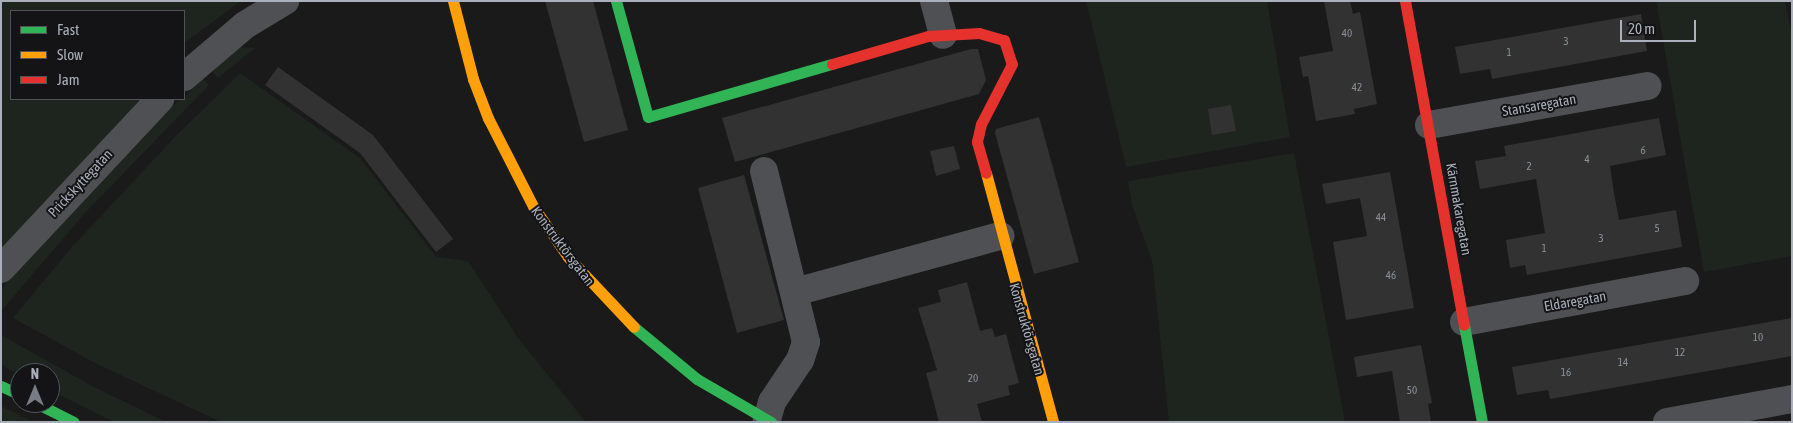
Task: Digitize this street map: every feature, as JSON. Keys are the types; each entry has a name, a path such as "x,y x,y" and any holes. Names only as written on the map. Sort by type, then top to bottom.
{"street":[{"path":"185,75 245,26 284,1"},
{"name":"Konstruktörsgatan","path":"453,1 473,79 492,126 533,206 568,257 605,300 655,347 697,379 769,421 782,383 805,351 806,342 764,171"},
{"name":"Konstruktörsgatan","path":"616,1 648,117 928,36 979,33 1004,40 1012,64 981,124 977,142 1000,236 1053,422"},
{"path":"934,1 943,35"},
{"name":"Kärnmakaregatan","path":"1405,1 1482,422"},
{"name":"Stansaregatan","path":"1429,125 1648,86"},
{"name":"Prickskyttegatan","path":"1,268 159,100"},
{"path":"795,292 1000,236"},
{"name":"Eldaregatan","path":"1464,322 1685,281"},
{"path":"1678,421 1792,399"},
{"path":"56,413 74,422"}],"shaded area":[{"path":"1,1 241,1 185,42 185,10 10,10 10,100 143,100 1,253"},
{"path":"1086,1 1267,1 1290,137 1126,167"},
{"path":"1656,1 1785,1 1792,38 1792,256 1704,272"},
{"path":"240,47 255,48 218,78 212,70"},
{"path":"240,73 360,158 436,257 468,261 518,338 586,422 221,422 97,364 13,318 71,248 174,138"},
{"path":"202,77 209,85 85,213 1,311 1,290 4,286 132,146 179,100 185,100"},
{"path":"1294,153 1345,422 1169,422 1152,260 1132,205 1128,181"},
{"path":"1,335 51,363 10,363 10,370 1,364"},
{"path":"60,368 166,422 114,422 60,395"},
{"path":"1,406 10,410 10,413 15,413 34,422 1,422"}],"building":[{"path":"545,1 593,1 628,130 584,142"},
{"path":"1324,1 1350,1 1353,14 1360,12 1377,104 1354,109 1355,114 1316,121 1308,76 1303,77 1299,57 1333,51"},
{"path":"1641,14 1647,51 1492,79 1490,69 1460,74 1455,47"},
{"path":"971,49 978,49 986,80 979,94 735,162 722,118"},
{"path":"278,67 373,135 453,239 436,252 360,153 265,85"},
{"path":"1231,105 1236,131 1212,135 1208,109"},
{"path":"1039,117 1079,262 1034,274 995,133 996,129"},
{"path":"1659,118 1666,155 1610,166 1614,193 1619,220 1676,210 1682,247 1527,275 1525,265 1510,268 1506,240 1545,233 1536,179 1480,189 1475,161 1506,156 1504,146"},
{"path":"954,146 960,169 936,176 930,151"},
{"path":"1390,172 1414,308 1346,320 1333,242 1367,236 1360,198 1326,204 1322,184"},
{"path":"744,175 784,320 737,333 698,188"},
{"path":"967,282 980,331 992,328 995,337 1006,334 1019,383 1008,386 1010,395 977,404 982,422 939,422 926,373 937,370 918,308 941,302 938,290"},
{"path":"1792,318 1792,356 1550,399 1548,390 1517,395 1512,367"},
{"path":"1421,345 1432,403 1428,404 1431,422 1400,422 1392,371 1357,377 1354,357"}],"traffic: fast":[{"path":"616,1 648,117 832,64"},
{"path":"1464,325 1482,422"},
{"path":"634,327 697,379 771,422"},
{"path":"1,386 10,390"},
{"path":"56,413 74,422"}],"traffic: slow":[{"path":"453,1 473,79 488,118 533,206 568,257 634,327"},
{"path":"986,173 1053,422"}],"traffic: jam":[{"path":"1405,1 1464,325"},
{"path":"832,64 928,36 979,33 1004,40 1012,64 981,124 977,142 986,173"}]}
